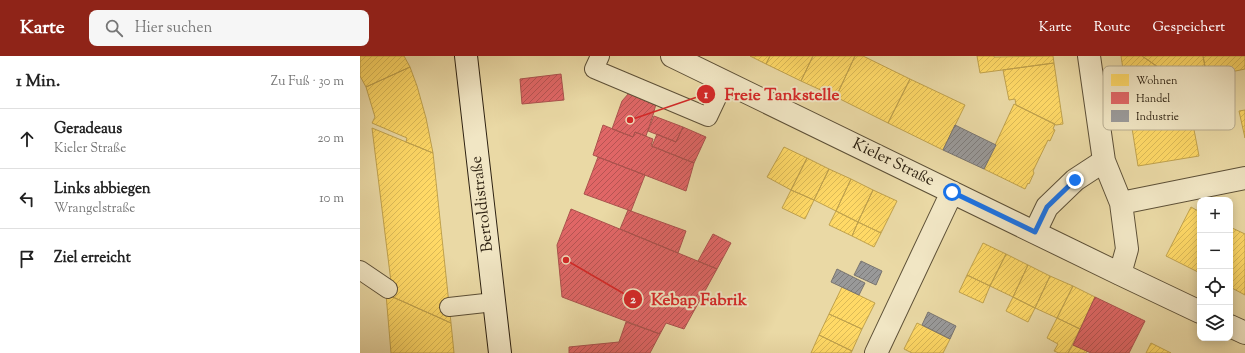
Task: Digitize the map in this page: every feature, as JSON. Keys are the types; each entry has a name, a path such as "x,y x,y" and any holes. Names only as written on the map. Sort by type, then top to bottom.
{"street":[{"name":"Bertoldistraße","path":"466,56 500,353"},
{"name":"Kieler Straße","path":"672,56 1197,311"},
{"path":"1089,56 1104,161 1121,203 1127,249 1120,274"},
{"path":"1035,232 1047,207 1075,180 1104,161"},
{"path":"1121,203 1245,178"},
{"path":"876,353 952,192"},
{"path":"1233,327 1245,333"}],"lane":[{"path":"600,56 594,69 708,117 725,81"},
{"path":"360,270 388,289"},
{"path":"449,307 494,302"}],"building: Wohnen":[{"path":"360,56 404,56 410,67 366,87 360,76"},
{"path":"750,56 770,56 766,64"},
{"path":"770,56 813,56 801,81 766,64"},
{"path":"813,56 855,56 836,97 801,81"},
{"path":"855,56 863,56 910,79 888,123 836,97"},
{"path":"977,56 1053,56 1054,63 980,73"},
{"path":"1121,56 1142,56 1156,66 1123,66"},
{"path":"1142,56 1203,56 1205,66 1156,66"},
{"path":"1203,56 1245,56 1245,69 1235,71 1235,66 1205,66"},
{"path":"1054,63 1063,124 1056,125 1016,105 1015,99 1009,100 1003,70"},
{"path":"410,67 426,118 433,153 406,142 407,138 372,123 375,117 366,87"},
{"path":"910,79 965,105 943,150 888,123"},
{"path":"1014,104 1055,124 1053,129 1055,130 1050,141 1048,140 1033,171 1034,173 1029,184 1028,183 1025,189 984,169"},
{"path":"1245,110 1245,138 1239,111"},
{"path":"372,128 433,153 451,323 386,294 391,282"},
{"path":"1132,130 1194,130 1199,156 1138,166"},
{"path":"784,147 807,158 791,190 767,177"},
{"path":"807,158 829,169 814,200 791,190"},
{"path":"829,169 851,179 836,211 814,200"},
{"path":"851,179 873,190 858,222 836,211"},
{"path":"791,190 814,200 805,219 782,208"},
{"path":"873,190 897,201 881,233 858,222"},
{"path":"1191,207 1197,210 1197,272 1166,256"},
{"path":"836,211 858,222 852,236 829,225"},
{"path":"858,222 881,233 874,247 852,236"},
{"path":"1233,228 1245,234 1245,295 1233,289"},
{"path":"983,243 1006,254 990,286 967,275"},
{"path":"1006,254 1028,265 1013,297 990,286"},
{"path":"1028,265 1050,276 1035,308 1013,297"},
{"path":"967,275 990,286 983,303 959,292"},
{"path":"1050,276 1073,286 1057,318 1035,308"},
{"path":"1073,286 1095,297 1080,329 1057,318"},
{"path":"842,287 875,303 862,329 829,314"},
{"path":"386,294 451,323 454,353 391,353"},
{"path":"1013,297 1035,308 1028,322 1006,311"},
{"path":"829,314 862,329 852,351 819,335"},
{"path":"1057,318 1080,329 1068,353 1059,353 1054,351 1058,344 1047,338"},
{"path":"917,323 950,339 943,353 912,353 904,349"},
{"path":"819,335 852,351 851,353 811,353"},
{"path":"1151,343 1171,353 1146,353"},
{"path":"1073,345 1087,351 1086,353 1068,353"}],"building: Handel":[{"path":"561,74 564,100 522,104 520,79"},
{"path":"629,93 656,104 646,136 635,132 633,137 612,129 622,101"},
{"path":"654,116 683,127 676,142 648,131"},
{"path":"603,125 633,137 635,132 653,139 651,146 694,163 686,191 593,155"},
{"path":"683,127 706,137 694,163 652,146 657,134 676,142"},
{"path":"598,157 645,175 631,211 584,194"},
{"path":"571,209 717,269 684,329 666,323 660,334 562,297 557,245"},
{"path":"628,210 686,231 678,253 620,229"},
{"path":"713,234 731,243 717,269 698,261"},
{"path":"1095,297 1145,321 1129,353 1091,353 1073,345"},
{"path":"626,322 660,334 650,353 569,353 569,347 619,342"}],"building: Industrie":[{"path":"955,125 996,145 984,169 943,150"},
{"path":"861,261 882,271 876,285 854,275"},
{"path":"837,269 865,283 859,295 831,282"},
{"path":"928,312 956,326 950,339 922,325"}],"place":[{"name":"Freie Tankstelle","path":"630,120"},
{"name":"Kebap Fabrik","path":"566,260"}],"route":[{"path":"952,192 1035,232 1047,207 1075,180"}]}
